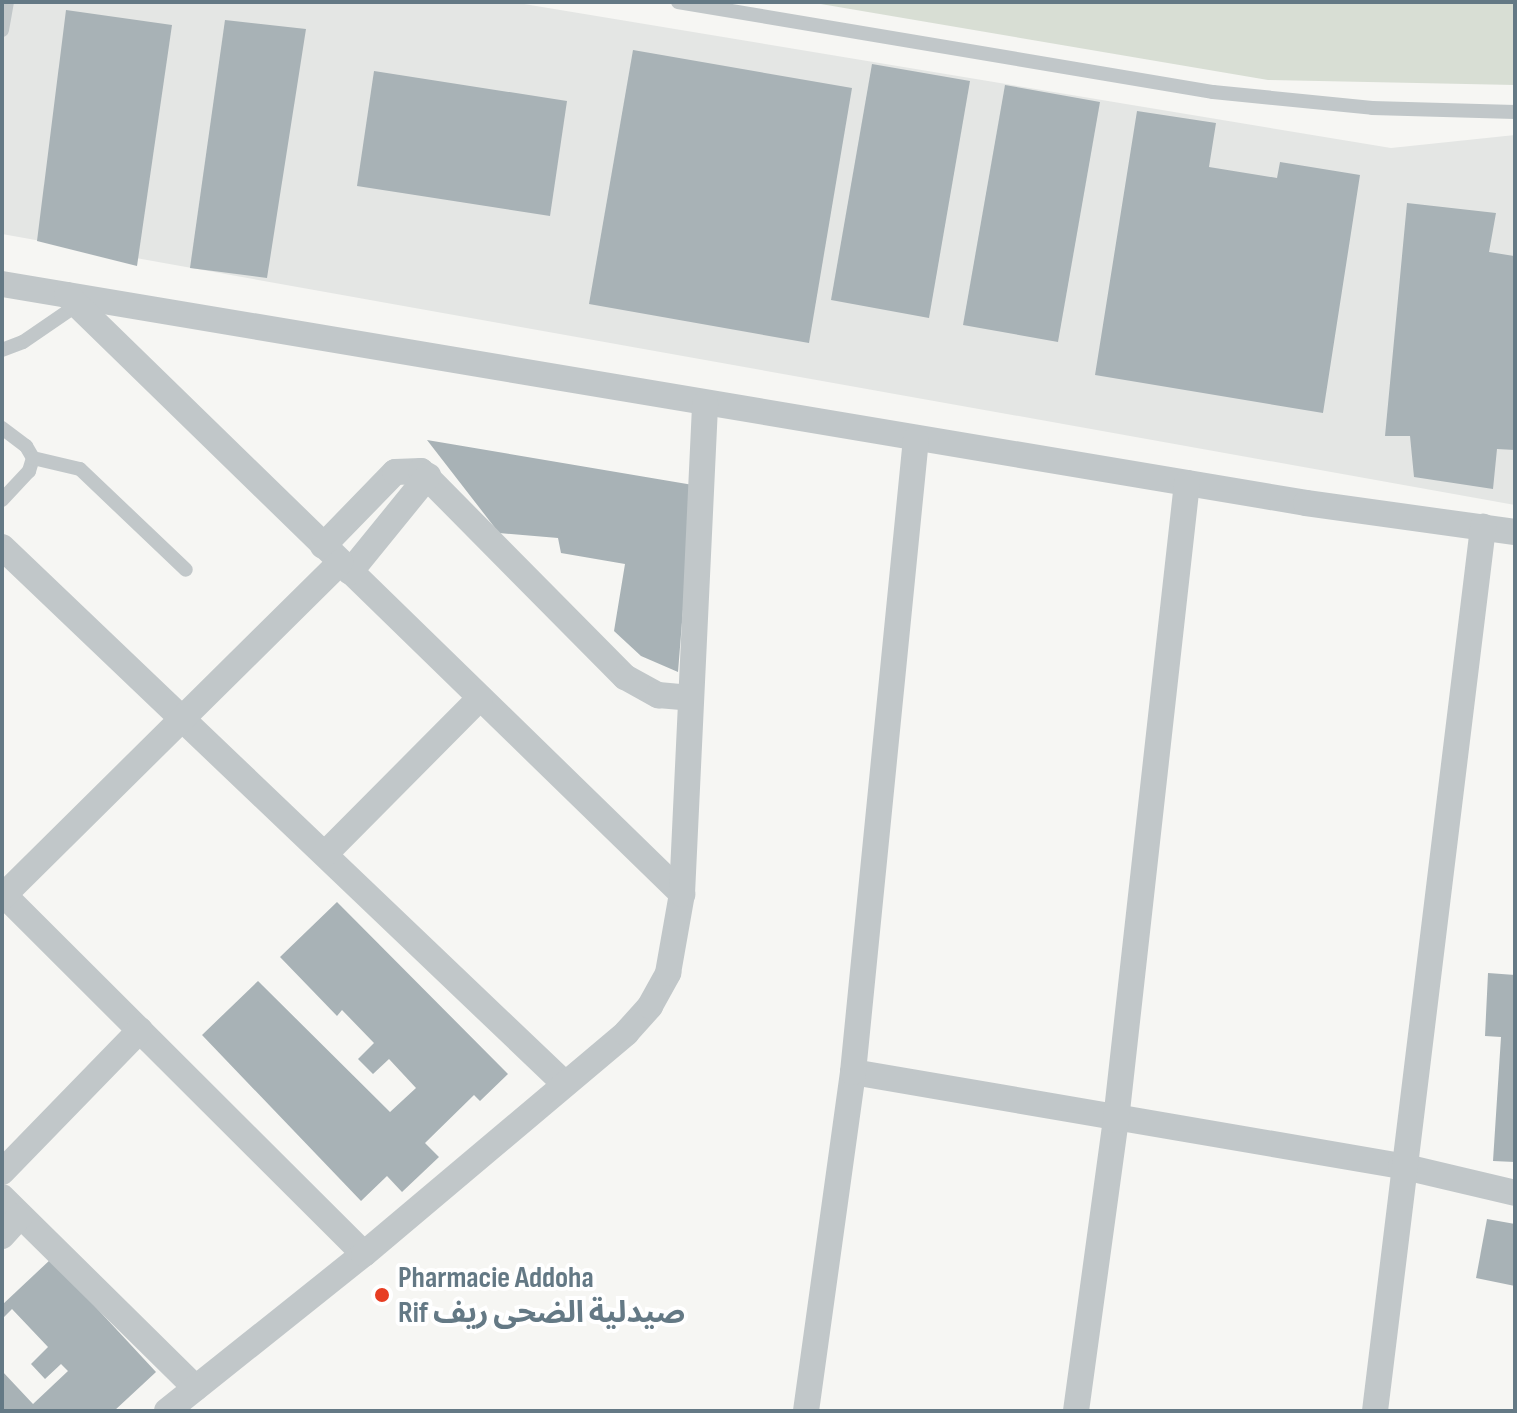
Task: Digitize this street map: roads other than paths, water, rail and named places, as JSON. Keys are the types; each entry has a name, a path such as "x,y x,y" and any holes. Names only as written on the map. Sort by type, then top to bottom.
{"street":[{"path":"2,284 72,300 916,439 1515,532"},
{"path":"72,300 682,894"},
{"path":"167,1411 364,1254 565,1084 650,1006 668,973 682,894 705,404"},
{"path":"806,1411 853,1072 916,439"},
{"path":"338,560 395,472 412,468 428,476 625,677 658,695 691,698"},
{"path":"364,1254 140,1030 7,884 183,718 338,560 428,476"},
{"path":"1076,1411 1116,1120 1187,483"},
{"path":"1375,1411 1401,1166 1483,527"},
{"path":"7,560 183,718 565,1084"},
{"path":"325,854 480,698"},
{"path":"2,1172 140,1030"},
{"path":"853,1072 1116,1120 1401,1166 1515,1193"},
{"path":"2,1236 11,1206 196,1388"}],"lane":[{"path":"2,30 7,2"},
{"path":"678,2 1213,92 1372,108 1515,112"},
{"path":"2,350 72,300"},
{"path":"2,428 26,446 33,458 80,469 186,570"},
{"path":"2,500 29,471 33,458"}],"place":[{"name":"Pharmacie Addoha Rif صيدلية الضحى ريف","path":"382,1295"}]}
